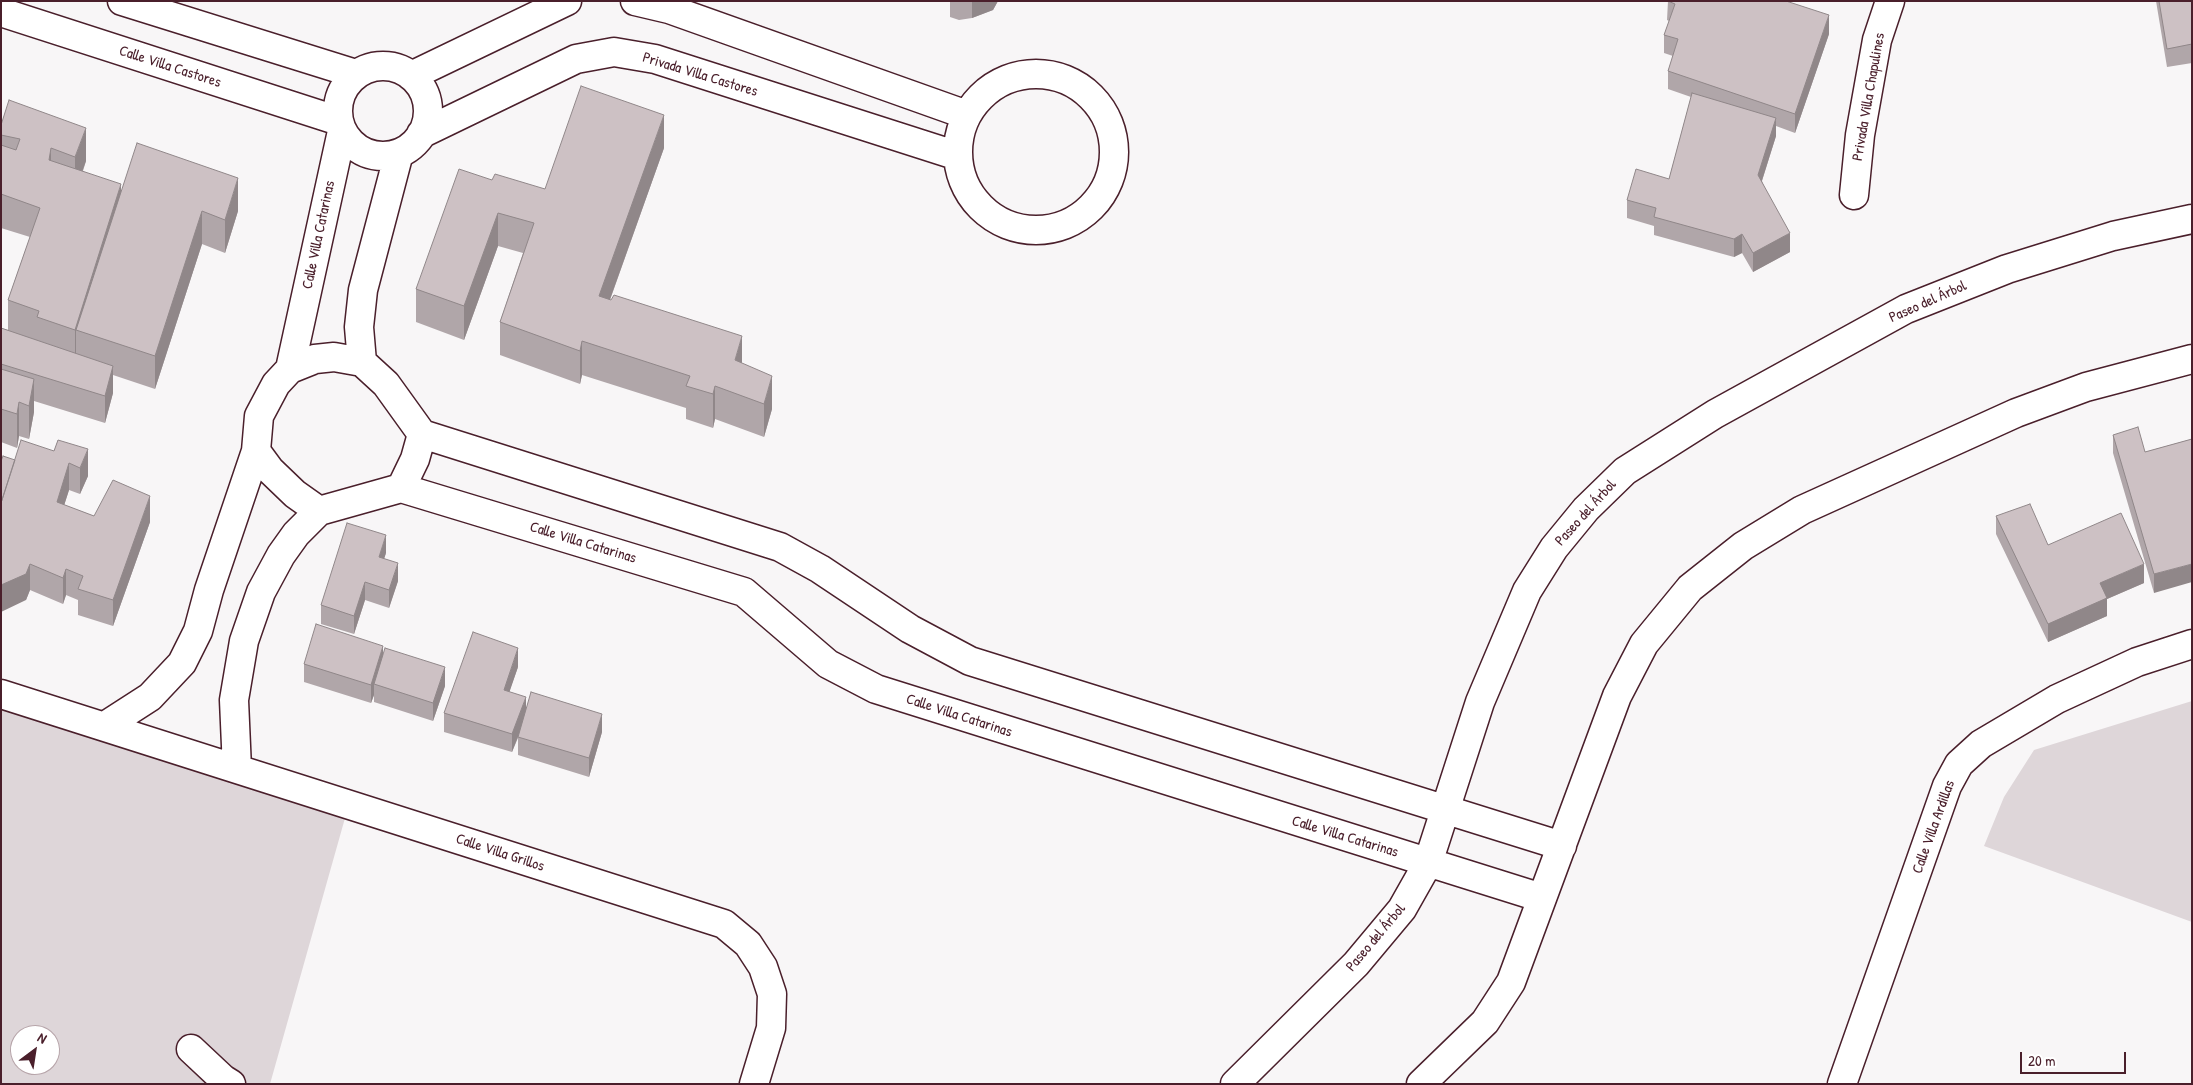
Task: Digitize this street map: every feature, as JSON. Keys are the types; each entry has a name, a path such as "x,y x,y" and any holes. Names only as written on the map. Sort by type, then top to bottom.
{"street":[{"path":"122,1 356,74"},
{"path":"410,76 567,1"},
{"path":"635,1 669,9 967,115"},
{"name":"Privada Villa Chapulines","path":"1854,194 1860,135 1877,40 1890,1"},
{"name":"Calle Villa Castores","path":"1,12 341,126"},
{"name":"Privada Villa Castores","path":"421,134 576,59 614,52 655,59 958,156"},
{"path":"385,66 403,71 410,76 423,92 427,106 426,121 421,134 411,145 399,153 386,156 366,152 350,142 341,126 338,106 341,94 356,74 367,69 385,66"},
{"path":"1026,74 1051,74 1074,83 1094,99 1099,106 1108,120 1114,144 1113,168 1104,191 1088,211 1067,224 1043,230 1018,228 995,218 976,202 963,180 958,156 959,135 967,115 982,95 1002,81 1026,74"},
{"name":"Calle Villa Catarinas","path":"290,369 341,126"},
{"path":"362,362 360,327 363,290 399,153"},
{"name":"Paseo del Árbol","path":"1235,1084 1356,964 1402,910 1428,863 1480,702 1527,590 1559,541 1586,509 1625,471 1715,414 1906,309 2007,268 2113,236 2192,219"},
{"path":"105,726 150,697 182,663 198,631 209,590 256,451 259,416 276,384 290,369 315,359 334,357 362,362 386,384 422,434 780,547 820,569 910,629 970,661 1562,846"},
{"path":"1421,1084 1485,1022 1511,982 1618,696 1644,644 1690,588 1743,546 1802,510 2016,413 2086,387 2192,359"},
{"path":"237,769 234,700 244,641 261,592 281,555 296,534 319,511 400,488 415,459 422,434"},
{"path":"256,451 270,470 295,494 319,511"},
{"name":"Calle Villa Catarinas","path":"400,488 744,592 828,664 876,689 1542,898"},
{"name":"Calle Villa Ardillas","path":"1842,1084 1947,786 1959,764 1981,744 2057,699 2138,662 2192,644"},
{"name":"Calle Villa Grillos","path":"1,694 724,924 748,944 763,967 772,994 771,1028 754,1084"},
{"path":"191,1049 223,1079 231,1084"}],"shaded area":[{"path":"1,699 347,811 270,1084 1,1084"},
{"path":"2192,701 2192,922 1984,846 2004,797 2034,750"}],"building":[{"path":"1668,1 1786,1 1829,15 1795,114 1668,71 1678,39 1664,35 1675,4"},
{"path":"2159,1 2192,1 2192,44 2167,49"},
{"path":"581,86 664,115 599,296 611,300 614,295 742,336 735,360 772,376 764,404 715,386 713,394 686,386 690,376 582,341 580,351 500,322 534,223 498,213 464,306 416,289 459,169 492,180 495,174 545,189"},
{"path":"1692,93 1776,118 1758,175 1790,233 1753,253 1742,234 1734,239 1654,217 1656,208 1627,200 1636,169 1669,179"},
{"path":"9,100 86,128 75,157 51,148 49,160 121,184 75,330 37,317 39,311 8,300 40,208 1,194 1,145 16,150 20,139 1,135 1,125"},
{"path":"137,143 238,178 225,220 202,211 155,356 76,330"},
{"path":"1,328 113,366 105,396 1,364"},
{"path":"1,369 34,379 29,406 19,402 17,414 1,409"},
{"path":"2138,427 2145,452 2192,439 2192,564 2154,574 2113,435"},
{"path":"21,440 54,451 58,440 88,449 80,468 69,463 57,502 94,516 113,480 150,496 113,600 78,589 83,576 66,569 63,578 30,564 26,574 1,585 1,503"},
{"path":"3,456 15,460 1,503 1,461"},
{"path":"2030,504 2048,545 2121,513 2144,564 2100,583 2107,598 2048,624 1996,516"},
{"path":"347,523 386,535 379,557 398,563 389,590 365,582 354,616 321,605"},
{"path":"316,624 383,646 371,685 304,664"},
{"path":"473,632 518,648 504,690 526,697 512,734 444,713"},
{"path":"385,648 445,667 433,703 374,684"},
{"path":"531,692 602,714 589,758 518,737"}]}
